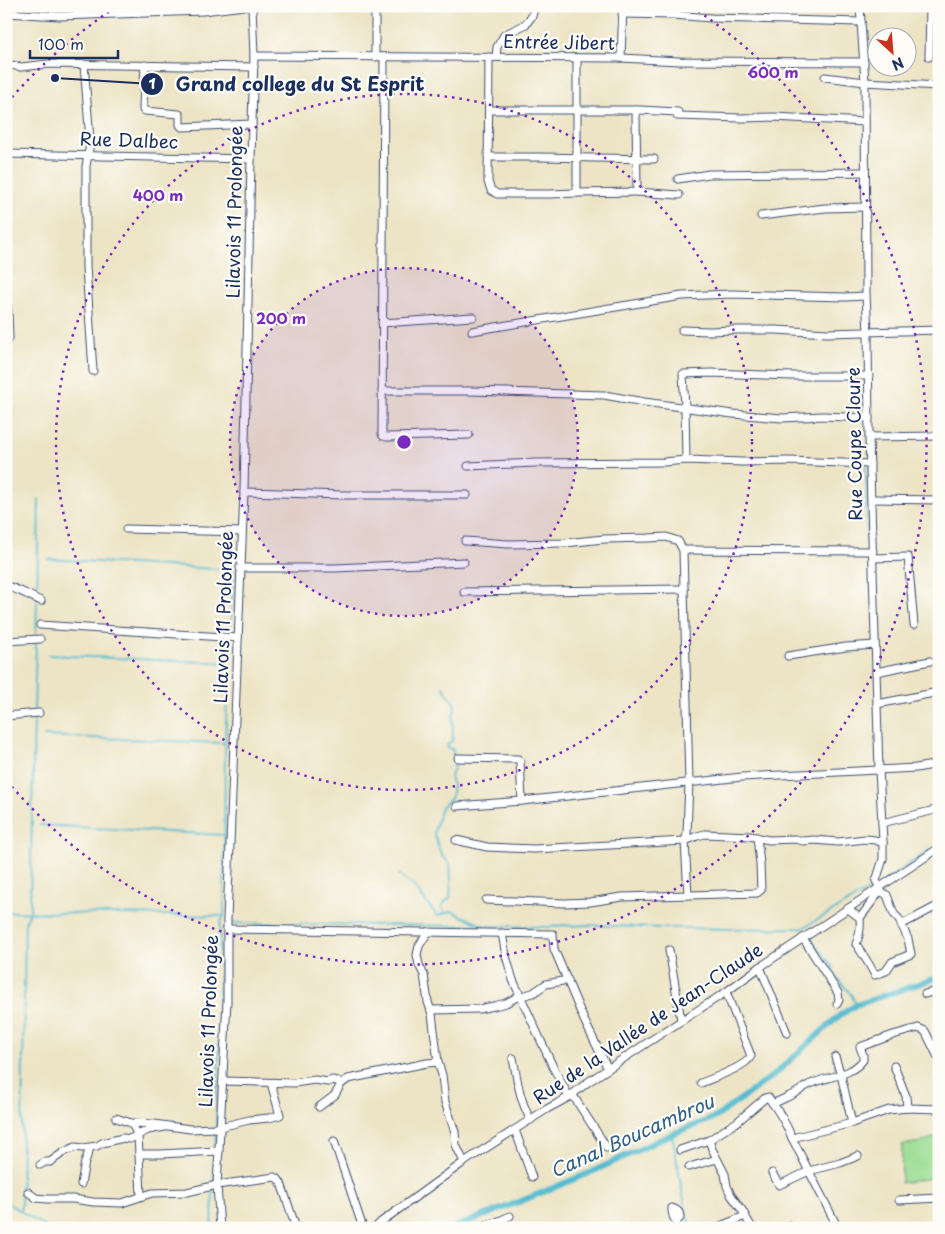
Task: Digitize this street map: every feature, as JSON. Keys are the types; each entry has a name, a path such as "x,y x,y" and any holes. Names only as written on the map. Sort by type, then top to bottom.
{"street":[{"path":"6,14 60,16 203,10 244,6"},
{"name":"Lilavois 11 Prolongée","path":"220,1228 217,1185 227,1001 227,920 244,492 254,67 252,6"},
{"path":"375,6 375,57"},
{"path":"535,6 532,16 526,24 504,35 493,57 488,182 493,192 497,194 637,192 679,195"},
{"path":"621,58 623,6"},
{"path":"682,6 683,16"},
{"name":"Rue Coupe Cloure","path":"860,6 865,82 869,438 883,858 878,887"},
{"path":"929,57 930,6"},
{"path":"622,14 861,22"},
{"name":"Entrée Jibert","path":"254,56 621,58 679,61 864,62"},
{"path":"384,57 381,431 384,437 469,435"},
{"path":"577,193 578,58"},
{"path":"6,64 21,67 48,64 84,64 254,67"},
{"path":"84,64 90,140 86,166 86,267 93,371"},
{"path":"145,65 143,110 179,114 182,127 252,124"},
{"path":"825,77 865,82 939,86"},
{"path":"490,110 636,110 742,118 774,117 865,122"},
{"path":"636,110 637,192"},
{"name":"Rue Dalbec","path":"6,154 89,154 127,157 251,159"},
{"path":"489,157 654,159"},
{"path":"678,179 709,174 865,172"},
{"path":"760,216 825,208 865,207"},
{"path":"472,331 682,296 732,294 866,296"},
{"path":"6,299 9,339"},
{"path":"382,323 472,318"},
{"path":"682,330 776,330 828,333 939,330"},
{"path":"686,460 683,374 868,376"},
{"path":"382,391 470,391 604,395 733,414 782,418 823,416 869,418"},
{"path":"869,438 939,436"},
{"path":"468,466 686,460 870,464"},
{"path":"244,492 343,495 467,495"},
{"path":"872,500 939,500"},
{"path":"126,529 242,532"},
{"path":"465,541 508,544 566,543 604,539 666,537 678,541 683,550 689,782 686,841 688,895"},
{"path":"683,550 873,554 908,557 914,624"},
{"path":"240,568 335,568 464,562"},
{"path":"6,586 41,601"},
{"path":"464,592 684,588"},
{"path":"40,625 238,638"},
{"path":"6,641 40,639"},
{"path":"788,656 846,647 875,645"},
{"path":"876,672 930,661"},
{"path":"877,704 939,692"},
{"path":"6,716 39,713"},
{"path":"458,758 518,759 520,761 522,801"},
{"path":"457,806 522,801 742,777 916,768 939,764"},
{"path":"882,823 939,809"},
{"path":"456,840 487,847 534,849 686,841 705,834 757,836 769,840 795,839 802,841 838,842 866,839 882,843"},
{"path":"486,900 564,903 590,902 622,897 757,893 761,890 757,836"},
{"name":"Rue de la Vallée de Jean-Claude","path":"375,1228 464,1162 570,1096 681,1020 726,992 878,887 939,848"},
{"path":"878,887 887,895 894,914 908,939 911,954 892,962 886,972 875,975 856,944 860,935 860,918 878,887"},
{"path":"901,925 939,905"},
{"path":"848,908 860,918"},
{"path":"227,929 553,934 554,950 584,1020 608,1069"},
{"path":"428,932 419,946 417,955 424,975 431,1010 445,1102 455,1132 456,1145 464,1162"},
{"path":"502,933 513,980 555,1072 607,1148"},
{"path":"804,938 838,993 839,1000 837,1004"},
{"path":"670,950 681,1020"},
{"path":"760,967 787,1033"},
{"path":"431,1010 479,1009 494,1006 533,993 546,984 568,980"},
{"path":"926,994 939,990"},
{"path":"701,1083 746,1062 752,1056 726,992"},
{"path":"773,1104 815,1082 841,1075 862,1063 863,1055 860,1048 893,1035 918,1028 925,1032 939,1059"},
{"path":"834,1057 841,1075 852,1123"},
{"path":"513,1058 521,1100 530,1120"},
{"path":"320,1107 335,1096 341,1084 348,1079 438,1062"},
{"path":"894,1066 906,1096 907,1108"},
{"path":"223,1081 294,1083 315,1080 328,1082 332,1080 341,1084"},
{"path":"116,1118 134,1123 190,1129 216,1128 249,1120 269,1118 280,1115 271,1083"},
{"path":"680,1150 709,1140 737,1122 768,1097 787,1126 838,1228"},
{"path":"792,1138 852,1123 889,1110 907,1108 939,1109"},
{"path":"134,1123 138,1135 141,1196"},
{"path":"40,1165 44,1162 50,1162 75,1147 90,1148 123,1138 130,1139 148,1130 170,1126"},
{"path":"515,1130 532,1177"},
{"path":"709,1140 725,1174 731,1195 737,1201 752,1228"},
{"path":"334,1141 363,1228"},
{"path":"81,1184 90,1148"},
{"path":"139,1154 219,1151"},
{"path":"772,1173 779,1185 809,1171 858,1156"},
{"path":"689,1167 717,1159"},
{"path":"28,1192 36,1198 122,1203 152,1193 188,1192 217,1185 275,1177 278,1179 296,1228"},
{"path":"899,1200 939,1198"},
{"path":"478,1228 510,1216"},
{"path":"724,1228 723,1225 745,1216"}],"green space":[{"path":"939,1137 939,1177 901,1183 902,1145 921,1142"}],"waterway":[{"path":"866,466 867,542"},
{"path":"37,597 39,499"},
{"path":"48,559 234,570 230,634"},
{"path":"36,637 37,602"},
{"path":"216,1126 220,923 224,916 225,743 230,639"},
{"path":"34,712 36,642"},
{"path":"48,655 229,663"},
{"path":"443,687 455,707 452,741 447,747 453,750 454,768 450,777 453,786 451,799 441,807 434,833 441,855 450,864 450,898 443,904 442,909 445,913"},
{"path":"21,1211 25,923 30,912 34,717"},
{"path":"44,736 224,743"},
{"path":"40,825 223,835"},
{"path":"881,883 939,844"},
{"path":"399,874 413,885 437,916 452,911 483,925"},
{"path":"229,923 551,927 586,925 730,929 803,928 870,890"},
{"path":"6,912 224,916"},
{"path":"810,938 833,967 835,976 851,994 856,1005"},
{"name":"Canal Boucambrou","path":"453,1228 596,1170 672,1134 716,1117 774,1075 840,1015 856,1005 939,977"},
{"path":"215,1148 216,1130"},
{"path":"672,1134 686,1213 692,1228"},
{"path":"214,1183 215,1153"},
{"path":"212,1228 213,1188"},
{"path":"6,1202 47,1228"}],"place":[{"name":"Grand college du St Esprit","path":"55,78"}]}
